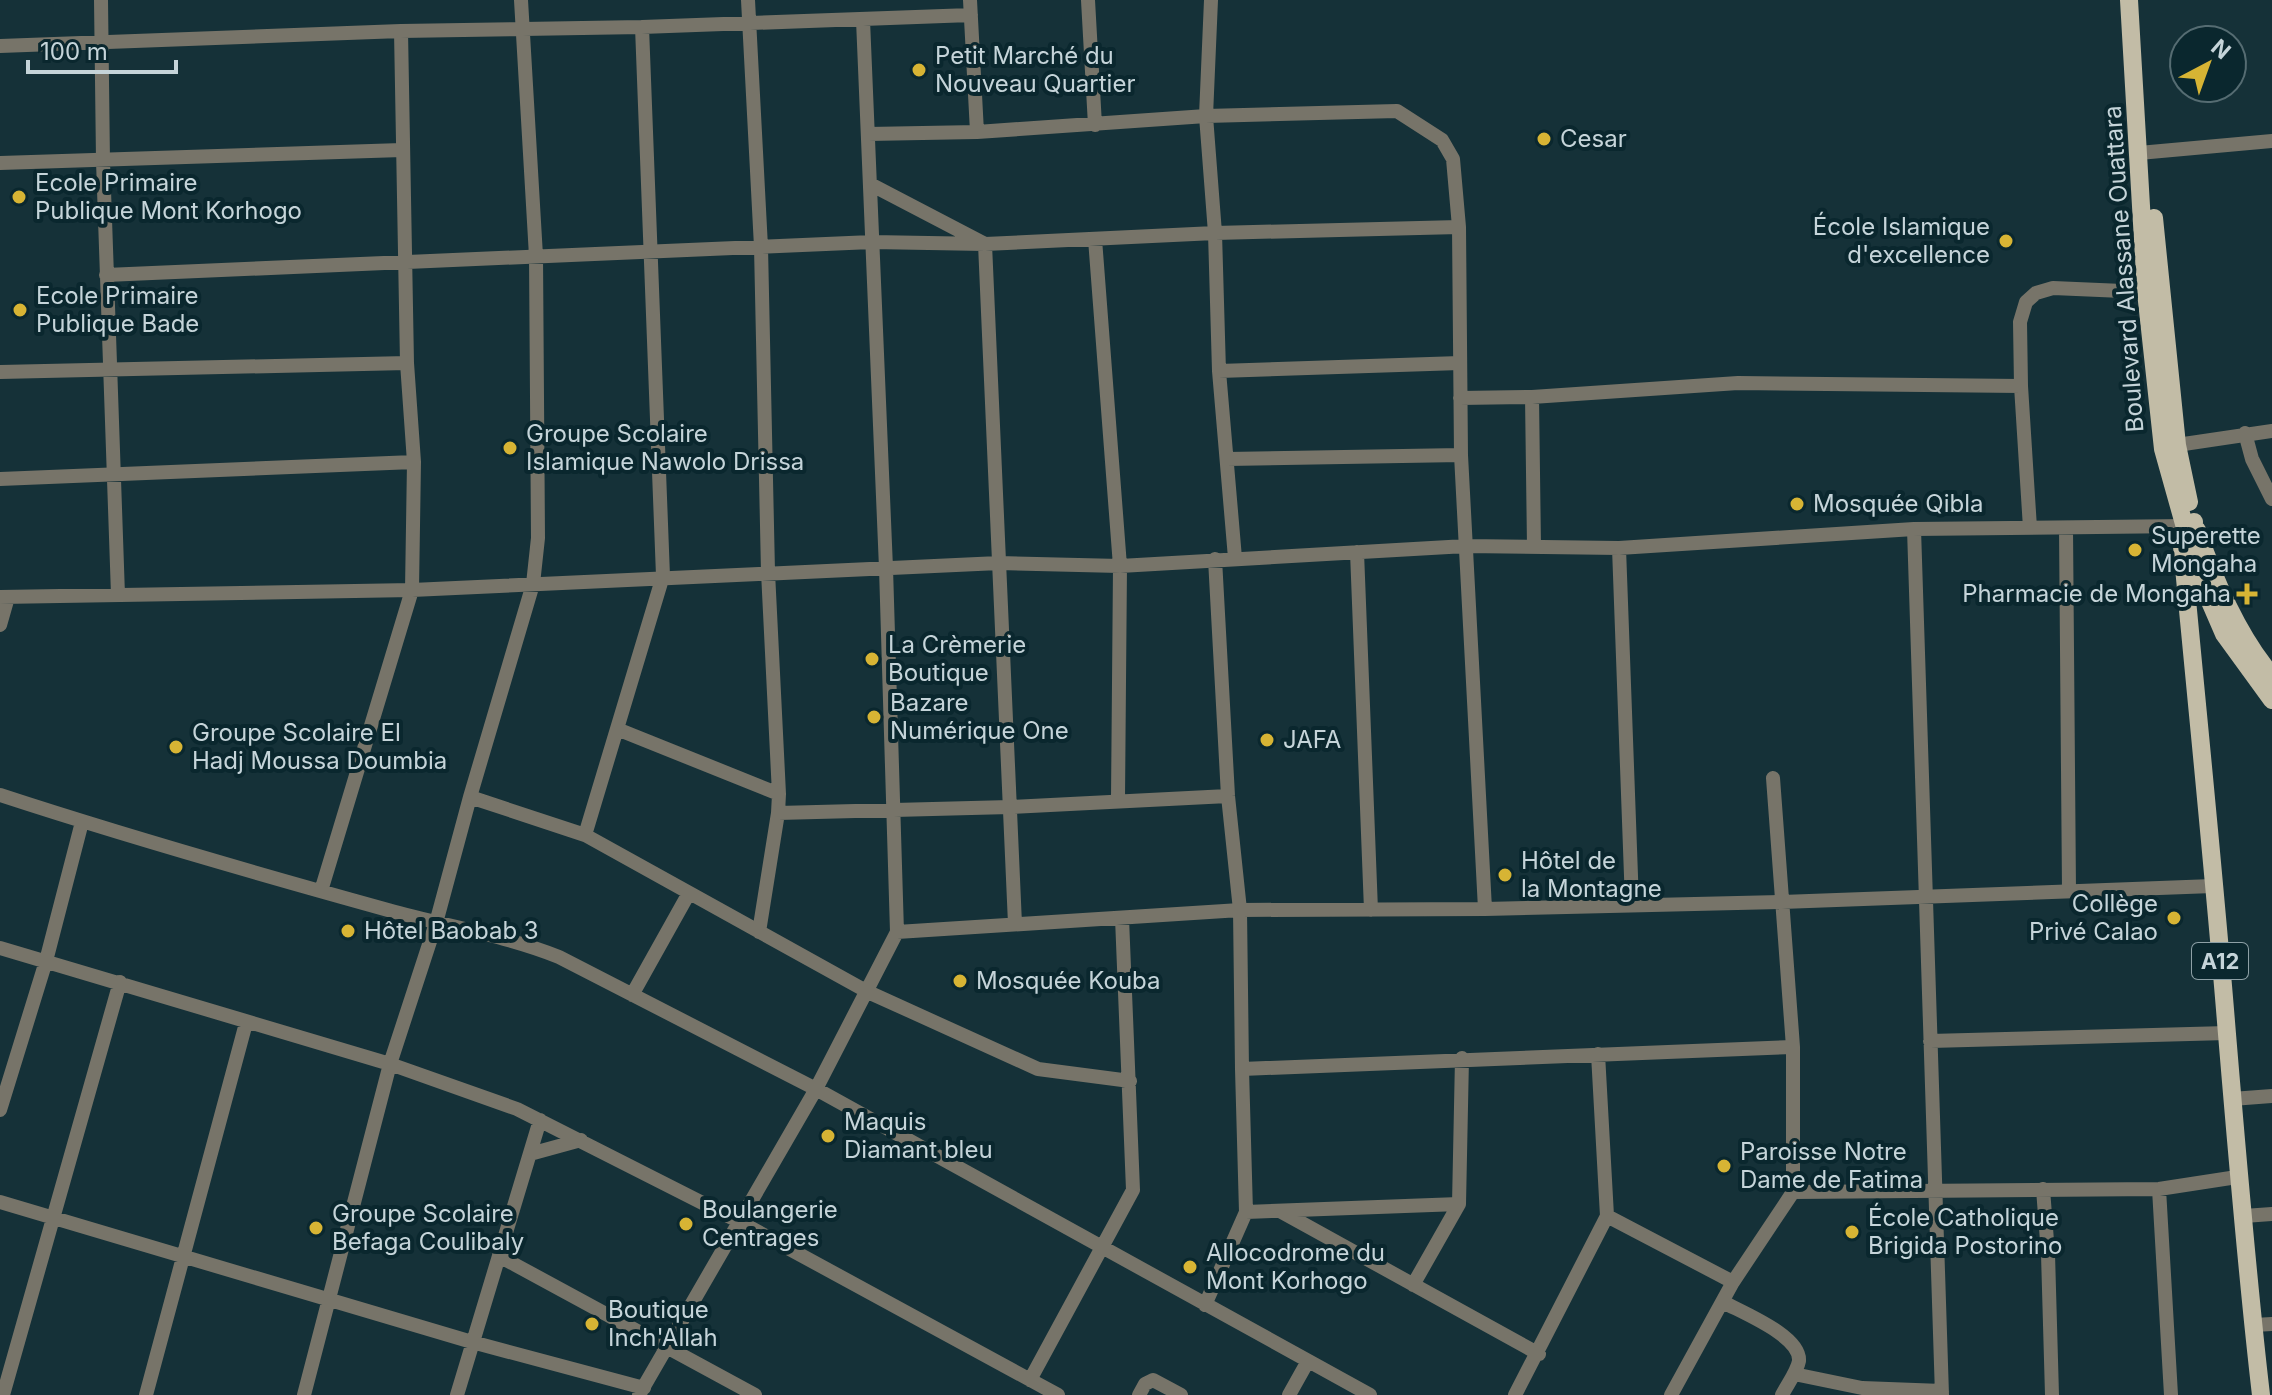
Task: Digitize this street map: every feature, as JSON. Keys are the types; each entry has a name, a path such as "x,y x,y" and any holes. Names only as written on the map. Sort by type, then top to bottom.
{"main road":[{"name":"Boulevard Alassane Ouattara","path":"2132,0 2143,153 2177,445 2198,574 2224,634 2264,669"},
{"name":"Boulevard Alassane Ouattara","path":"2143,153 2146,292 2163,449 2189,524 2237,624 2264,669 2272,700"},
{"name":"A12","path":"2189,524 2182,546 2227,1033 2237,1177 2263,1325 2261,1395"},
{"path":"2190,638 2202,628 2214,626 2224,634"}],"street":[{"path":"101,0 106,275 118,595"},
{"path":"304,1395 390,1064 436,923 533,584 538,538 536,256 521,0"},
{"path":"748,0 761,247 768,572 779,794 759,932"},
{"path":"1088,0 1095,125"},
{"path":"1211,0 1206,116 1215,233 1219,371 1235,558"},
{"path":"0,46 401,31 863,20 971,8 977,132"},
{"path":"0,1202 642,1391 816,1089 897,932 886,568 863,20"},
{"path":"585,835 663,576 642,27"},
{"path":"321,891 412,590 414,462 407,363 401,31"},
{"path":"868,134 977,132 1206,116 1397,111 1442,140 1453,159 1459,227 1461,455 1485,909"},
{"path":"2143,153 2272,141"},
{"path":"0,163 402,150"},
{"path":"870,184 985,244"},
{"path":"106,275 872,242 985,244 1215,233 1459,227"},
{"path":"1095,239 1120,566 1118,799"},
{"path":"985,244 1015,924"},
{"path":"2030,528 2021,386 2020,322 2026,302 2036,293 2053,288 2146,292"},
{"path":"0,372 407,363"},
{"path":"1219,371 1460,363"},
{"path":"1460,398 1532,397 1738,383 2021,386"},
{"path":"1532,397 1534,547"},
{"path":"2177,445 2272,431"},
{"path":"2245,433 2252,459 2272,499"},
{"path":"1227,459 1461,455"},
{"path":"0,479 414,462"},
{"path":"0,625 4,597 412,590 663,576 999,563 1120,566 1466,546 1619,548 1914,529 2189,524"},
{"path":"2066,528 2069,891"},
{"path":"1794,1374 1862,1388 1942,1393 1914,529"},
{"path":"1619,548 1632,903"},
{"path":"1357,552 1371,910"},
{"path":"1205,1305 1246,1212 1240,910 1228,796 1215,559"},
{"path":"617,729 779,794"},
{"path":"1671,1395 1733,1282 1793,1192 1793,1047 1773,778"},
{"path":"0,795 321,891 522,943 559,957 816,1089 1370,1395"},
{"path":"778,813 1010,807 1118,799 1228,796"},
{"path":"470,797 585,835 868,992 1038,1069 1130,1081"},
{"path":"0,1110 46,961 82,822"},
{"path":"897,932 1240,910 1485,909 1632,903 1782,902 2213,886"},
{"path":"632,995 689,893"},
{"path":"1030,1380 1133,1190 1122,918"},
{"path":"0,948 390,1064 540,1120 740,1222 1058,1395"},
{"path":"3,1395 120,982"},
{"path":"146,1395 246,1023"},
{"path":"1930,1041 2227,1033"},
{"path":"1242,1069 1793,1047"},
{"path":"1515,1395 1539,1354 1607,1216 1598,1054"},
{"path":"1413,1285 1459,1204 1462,1058"},
{"path":"2232,1099 2272,1096"},
{"path":"457,1395 540,1120"},
{"path":"530,1154 581,1140"},
{"path":"1793,1192 2159,1189 2237,1177"},
{"path":"2043,1189 2052,1395"},
{"path":"2159,1189 2171,1395"},
{"path":"1246,1212 1459,1204"},
{"path":"1280,1211 1539,1354"},
{"path":"2244,1216 2272,1214"},
{"path":"1607,1216 1733,1282"},
{"path":"499,1256 755,1395"},
{"path":"1723,1302 1795,1345 1799,1365 1782,1395"},
{"path":"1289,1395 1308,1361"},
{"path":"1139,1395 1145,1384 1153,1380 1181,1395"}],"place":[{"name":"Petit Marché du Nouveau Quartier","path":"919,70"},
{"name":"Cesar","path":"1544,139"},
{"name":"Ecole Primaire Publique Mont Korhogo","path":"19,197"},
{"name":"École Islamique d'excellence","path":"2006,241"},
{"name":"Ecole Primaire Publique Bade","path":"20,310"},
{"name":"Groupe Scolaire Islamique Nawolo Drissa","path":"510,448"},
{"name":"Mosquée Qibla","path":"1797,504"},
{"name":"Superette Mongaha","path":"2135,550"},
{"name":"Pharmacie de Mongaha","path":"2247,594"},
{"name":"La Crèmerie Boutique","path":"872,659"},
{"name":"Bazare Numérique One","path":"874,717"},
{"name":"JAFA","path":"1267,740"},
{"name":"Groupe Scolaire El Hadj Moussa Doumbia","path":"176,747"},
{"name":"Hôtel de la Montagne","path":"1505,875"},
{"name":"Collège Privé Calao","path":"2174,918"},
{"name":"Hôtel Baobab 3","path":"348,931"},
{"name":"Mosquée Kouba","path":"960,981"},
{"name":"Maquis Diamant bleu","path":"828,1136"},
{"name":"Paroisse Notre Dame de Fatima","path":"1724,1166"},
{"name":"Boulangerie Centrages","path":"686,1224"},
{"name":"Groupe Scolaire Befaga Coulibaly","path":"316,1228"},
{"name":"École Catholique Brigida Postorino","path":"1852,1232"},
{"name":"Allocodrome du Mont Korhogo","path":"1190,1267"},
{"name":"Boutique Inch'Allah","path":"592,1324"}]}
